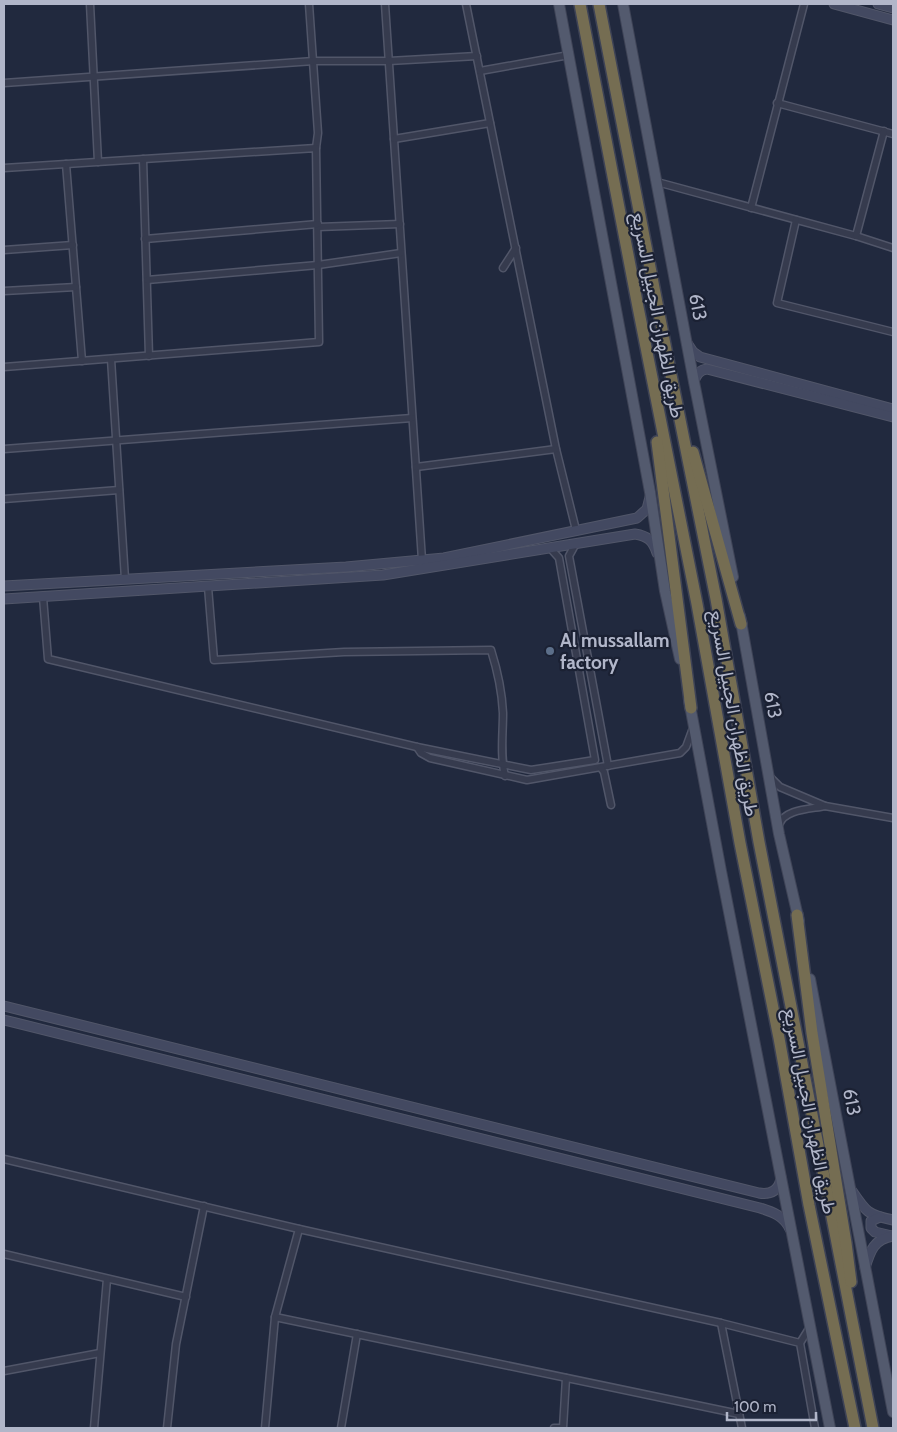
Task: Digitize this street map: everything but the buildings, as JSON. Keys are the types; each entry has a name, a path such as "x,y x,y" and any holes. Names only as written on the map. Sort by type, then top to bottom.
{"highway":[{"name":"طريق الظهران الجبيل السريع","path":"580,4 697,604 740,844 855,1428"},
{"name":"طريق الظهران الجبيل السريع","path":"599,4 716,599 759,842 873,1428"},
{"path":"607,4 617,96"},
{"path":"638,307 665,492 691,708"},
{"path":"668,360 741,624"},
{"path":"798,916 812,1033 846,1243 862,1376"}],"main road":[{"path":"559,4 650,492 665,591 691,708 693,727 830,1428"},
{"name":"613","path":"624,4 694,382 723,525 779,834 798,916 893,1412"}],"street":[{"path":"90,4 98,162"},
{"path":"4,367 320,342 316,148 318,133 309,4"},
{"path":"385,4 422,560"},
{"path":"466,4 556,449 576,530"},
{"path":"751,208 804,4"},
{"path":"834,4 893,20"},
{"path":"878,4 893,8"},
{"path":"480,71 569,55"},
{"path":"4,83 314,61 389,61 476,56"},
{"path":"777,103 893,134"},
{"path":"394,139 490,123"},
{"path":"856,236 884,131"},
{"path":"4,168 316,148"},
{"path":"142,159 149,356"},
{"path":"66,164 82,361"},
{"path":"658,182 856,236 893,248"},
{"path":"796,220 777,303 893,332"},
{"path":"145,239 318,225 400,224"},
{"path":"4,250 73,246"},
{"path":"503,268 516,248"},
{"path":"146,280 318,265 402,253"},
{"path":"4,291 76,287"},
{"path":"688,343 693,352 700,357 893,409"},
{"path":"111,359 125,579"},
{"path":"694,382 698,372 707,369 893,417"},
{"path":"4,449 412,418"},
{"path":"416,467 556,449"},
{"path":"4,499 119,490"},
{"path":"4,586 346,567 444,558 637,518 647,509 650,492"},
{"path":"4,599 383,575 635,534 650,539 661,561"},
{"path":"574,545 569,556 581,620 602,767 611,805"},
{"path":"551,549 559,558 595,760 602,767"},
{"path":"208,587 214,660 344,652 491,650 495,663 502,710 502,764 505,776"},
{"path":"43,596 48,659 417,747 531,770 595,760"},
{"path":"568,608 581,620"},
{"path":"417,747 421,753 430,758 528,780 680,753 686,747 693,727"},
{"path":"767,771 780,787 825,806 893,818"},
{"path":"779,834 781,820 788,814 825,806"},
{"path":"4,1006 759,1193 765,1194 775,1191 781,1183 781,1174"},
{"path":"4,1020 760,1208 781,1216 787,1222 793,1235"},
{"path":"155,1058 149,1053 152,1048 179,1055 198,1053"},
{"path":"278,1088 304,1090 324,1095 328,1093 328,1089 323,1084"},
{"path":"4,1159 299,1229 721,1323 800,1343"},
{"path":"852,1191 866,1211 893,1220"},
{"path":"759,1193 767,1197 769,1201 766,1206 760,1208"},
{"path":"167,1428 176,1344 204,1206"},
{"path":"880,1217 872,1221 871,1228 875,1232 893,1236"},
{"path":"265,1428 275,1317 299,1229"},
{"path":"865,1268 875,1244 883,1238 893,1236"},
{"path":"4,1254 186,1296"},
{"path":"94,1428 107,1279"},
{"path":"275,1317 739,1414"},
{"path":"721,1323 742,1428"},
{"path":"810,1326 800,1343 814,1428"},
{"path":"341,1428 357,1334"},
{"path":"4,1371 100,1353"},
{"path":"554,1428 563,1428 566,1378"}],"place":[{"name":"Al mussallam factory","path":"550,651"}]}
